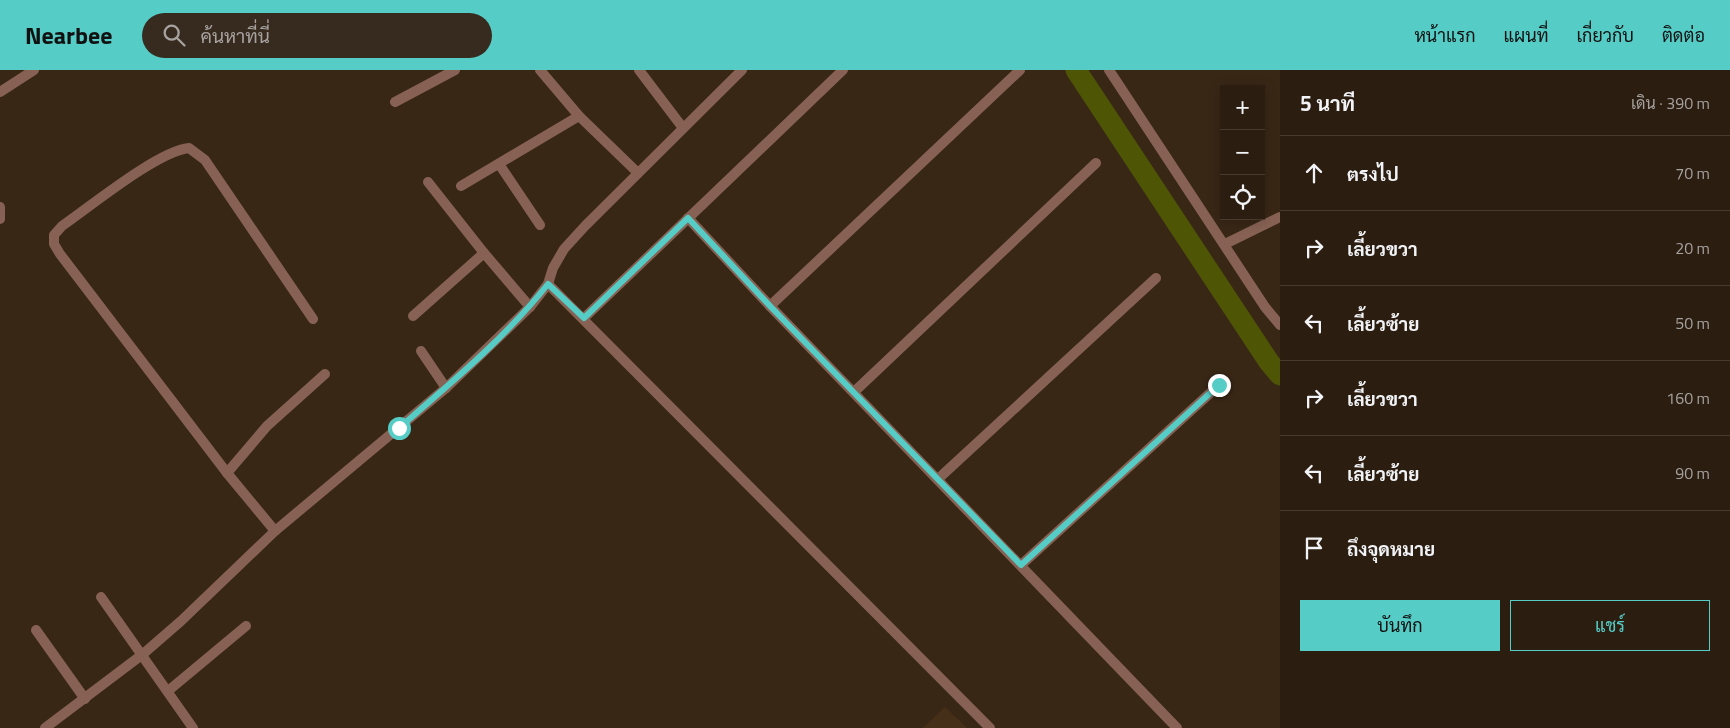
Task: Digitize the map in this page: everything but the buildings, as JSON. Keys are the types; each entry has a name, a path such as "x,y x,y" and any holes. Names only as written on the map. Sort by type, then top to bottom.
{"street":[{"path":"0,92 34,70"},
{"path":"395,102 456,70"},
{"path":"540,70 579,116 638,173"},
{"path":"639,70 683,128"},
{"path":"45,728 143,654 181,621 275,531 446,388 530,307 548,284 553,268 564,249 742,70"},
{"path":"584,318 843,70"},
{"path":"770,306 1020,70"},
{"path":"1109,70 1265,307 1280,325"},
{"path":"461,186 579,116"},
{"path":"275,531 227,473 60,254 54,244 54,235 62,226 155,162 180,149 189,148 204,160 313,319"},
{"path":"854,392 1096,163"},
{"path":"500,164 540,225"},
{"path":"428,182 530,307"},
{"path":"0,207 0,219"},
{"path":"1225,244 1280,217"},
{"path":"688,218 770,306 1177,728"},
{"path":"412,316 484,253"},
{"path":"938,479 1156,278"},
{"path":"548,284 584,318 735,474 990,728"},
{"path":"421,351 446,388"},
{"path":"227,473 267,426 325,374"},
{"path":"1021,565 1219,385"},
{"path":"101,597 143,654 193,728"},
{"path":"168,691 246,626"},
{"path":"36,630 85,699"}],"shaded area":[{"path":"945,707 967,728 923,728"}],"waterway":[{"path":"1076,70 1269,362 1280,375"}],"route":[{"path":"399,428 446,388 497,339 530,307 548,284 584,318 688,218 770,306 1021,565 1219,385"}]}
